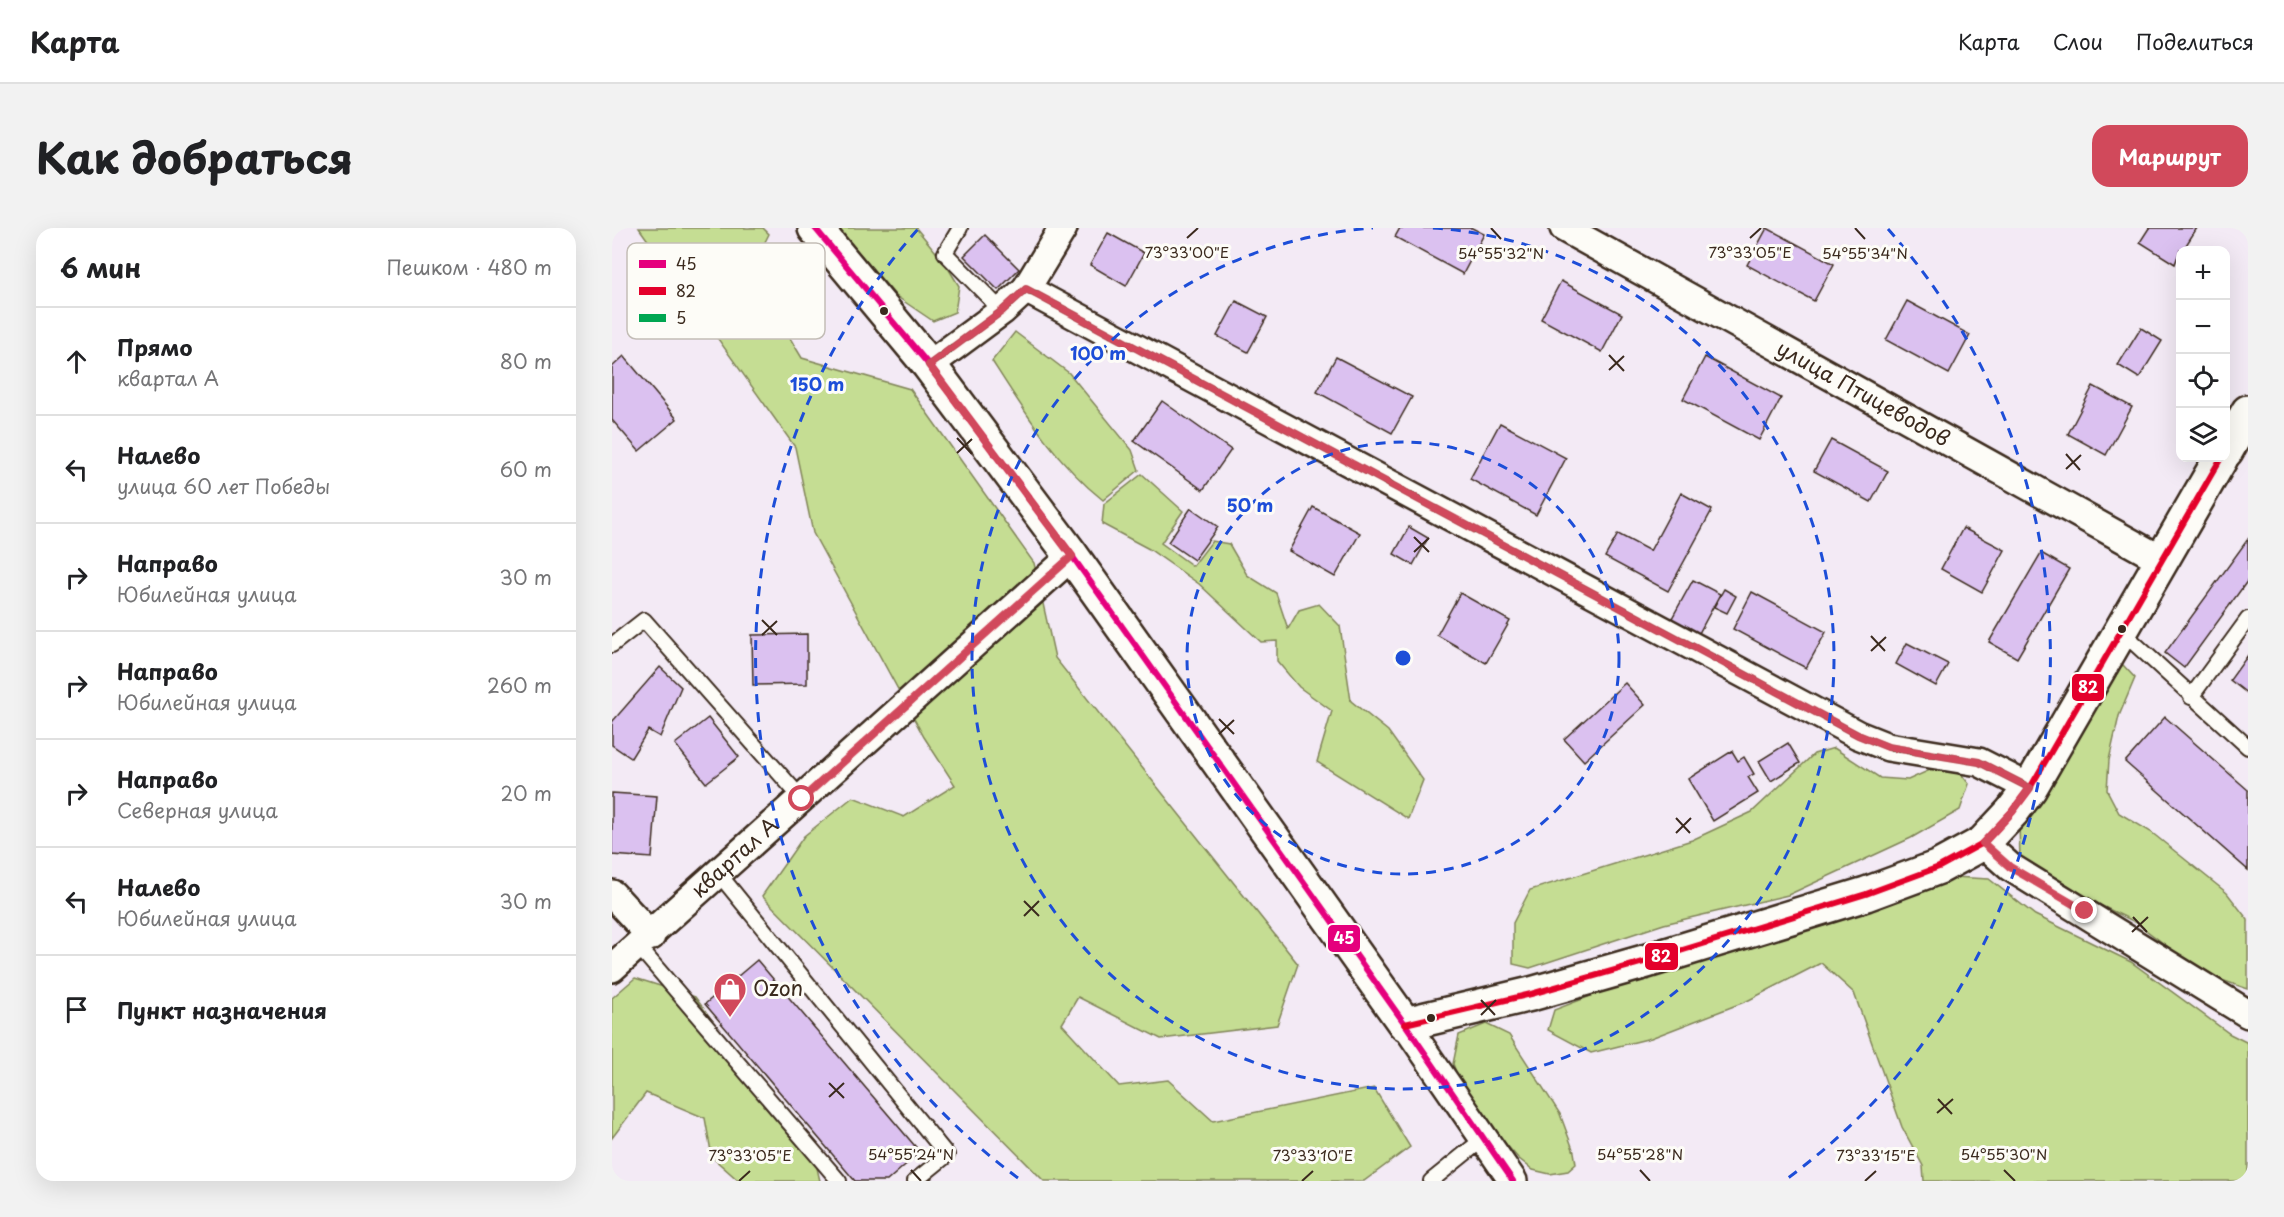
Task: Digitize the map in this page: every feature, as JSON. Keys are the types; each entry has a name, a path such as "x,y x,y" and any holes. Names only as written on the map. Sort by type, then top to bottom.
{"street":[{"path":"815,228 929,365 1072,556 1405,1024 1513,1181"},
{"path":"929,365 1002,311 1026,289 1063,228"},
{"name":"улица Птицеводов","path":"1564,228 2162,560"},
{"path":"1026,289 1858,735 1888,747 1979,762 2030,788"},
{"path":"2230,444 2248,412"},
{"path":"1405,1024 1531,994 1855,897 1939,867 1983,843 2012,812 2030,788 2220,462"},
{"name":"квартал А","path":"612,968 720,874 1072,556"},
{"path":"1983,843 2010,867 2248,1014"},
{"path":"612,894 644,941"}],"lane":[{"path":"960,228 945,253 1002,311"},
{"path":"2191,697 2248,619"},
{"path":"612,645 644,620 802,799"},
{"path":"2121,631 2248,747"},
{"path":"720,874 947,1155 915,1181"},
{"path":"644,941 839,1181"},
{"path":"1431,1181 1483,1139"}],"green space":[{"path":"639,228 763,228 769,234 764,243 650,243"},
{"path":"838,228 916,228 945,263 959,286 955,312 933,321 896,296"},
{"path":"1015,332 1069,373 1132,450 1139,470 1103,500 1070,470 1056,453 992,361"},
{"path":"718,339 791,339 802,358 910,389 1034,563 1055,658 1298,964 1277,1025 1161,1039 1078,997 1062,1024 1119,1086 1168,1080 1213,1121 1374,1088 1410,1147 1364,1181 1044,1181 762,896 804,836 853,797 904,817 955,785 924,737 813,533 795,447"},
{"path":"1142,474 1183,511 1161,543 1193,566 1212,541 1229,544 1247,575 1276,593 1288,629 1299,610 1319,604 1340,626 1351,701 1388,731 1423,780 1408,819 1317,762 1332,711 1299,687 1277,661 1277,641 1261,642 1199,584 1149,549 1102,524 1104,504"},
{"path":"2123,665 2135,678 2119,716 2109,760 2107,790 2119,813 2151,832 2227,893 2248,920 2248,989 2204,974 2135,922 2057,884 2020,860 2019,823 2102,684"},
{"path":"1834,748 1880,778 1908,780 1932,769 1961,774 1969,784 1960,810 1911,838 1788,895 1664,924 1530,968 1513,964 1513,923 1530,890 1692,840 1752,812 1814,754"},
{"path":"1953,877 1989,879 2035,915 2131,962 2230,1034 2248,1043 2248,1181 1924,1181 1923,1166 1902,1127 1854,993 1821,963 1747,1001 1651,1038 1591,1053 1548,1030 1554,1010 1640,977 1897,901"},
{"path":"635,978 695,997 815,1159 820,1181 739,1181 712,1157 705,1118 646,1093 612,1138 612,998"},
{"path":"1486,1024 1509,1035 1560,1114 1576,1164 1568,1171 1550,1174 1533,1170 1518,1158 1467,1099 1453,1064 1459,1035"}],"building":[{"path":"1400,228 1472,228 1484,234 1463,274 1395,237"},
{"path":"1767,228 1834,264 1814,301 1747,265"},
{"path":"2149,228 2197,228 2186,246 2176,246 2175,264 2140,242"},
{"path":"1108,233 1144,253 1126,286 1090,265"},
{"path":"985,235 1019,269 998,290 964,256"},
{"path":"1561,281 1622,314 1602,352 1541,319"},
{"path":"1236,301 1267,317 1248,352 1217,336"},
{"path":"1907,301 1970,335 1949,374 1886,340"},
{"path":"2141,328 2162,341 2139,378 2118,365"},
{"path":"624,356 677,419 639,451 612,420 612,367"},
{"path":"1336,357 1412,397 1392,433 1317,392"},
{"path":"1705,357 1781,398 1759,440 1683,399"},
{"path":"2093,386 2132,407 2106,455 2068,434"},
{"path":"1162,401 1231,450 1203,490 1134,441"},
{"path":"1500,423 1566,458 1536,515 1470,479"},
{"path":"1831,440 1888,471 1871,502 1814,471"},
{"path":"1681,493 1712,510 1668,591 1605,557 1618,534 1650,551"},
{"path":"1313,507 1360,533 1335,577 1289,551"},
{"path":"1191,508 1218,527 1194,560 1168,542"},
{"path":"1409,527 1428,538 1413,565 1394,554"},
{"path":"1963,528 2005,550 1982,592 1941,569"},
{"path":"2248,539 2248,580 2184,668 2165,653"},
{"path":"2041,553 2069,569 2017,658 1989,642"},
{"path":"1693,580 1720,594 1698,635 1671,620"},
{"path":"1724,589 1736,596 1727,613 1714,607"},
{"path":"1752,592 1826,632 1806,668 1733,629"},
{"path":"1460,593 1510,621 1486,663 1437,635"},
{"path":"807,634 807,684 753,685 752,635"},
{"path":"1907,643 1948,664 1936,686 1896,664"},
{"path":"2248,655 2248,694 2230,680"},
{"path":"660,667 681,687 660,737 648,730 631,758 612,745 612,722"},
{"path":"1625,683 1645,705 1584,761 1564,739"},
{"path":"2165,717 2248,790 2248,870 2125,762"},
{"path":"708,718 739,757 706,783 675,744"},
{"path":"1788,743 1800,763 1771,781 1759,761"},
{"path":"1732,751 1738,761 1744,757 1754,774 1748,777 1758,793 1713,821 1688,779"},
{"path":"612,793 657,796 652,858 612,855"},
{"path":"757,960 920,1152 887,1181 855,1181 705,1004"}],"transit line":[{"name":"45","path":"815,228 929,365 1072,556 1405,1024 1513,1181"},
{"name":"5","path":"929,365 1002,311 1026,289 1858,735 1888,747 1979,762 2030,788"},
{"name":"82","path":"1405,1024 1531,994 1866,894 1939,867 1983,843 2012,812 2030,788 2219,462"}],"place":[{"name":"Ozon","path":"730,1018"}],"route":[{"path":"802,799 1072,556 929,365 1002,311 1026,289 1858,735 1888,747 1979,762 2030,788 2012,812 1983,843 2010,867 2085,911"}]}
